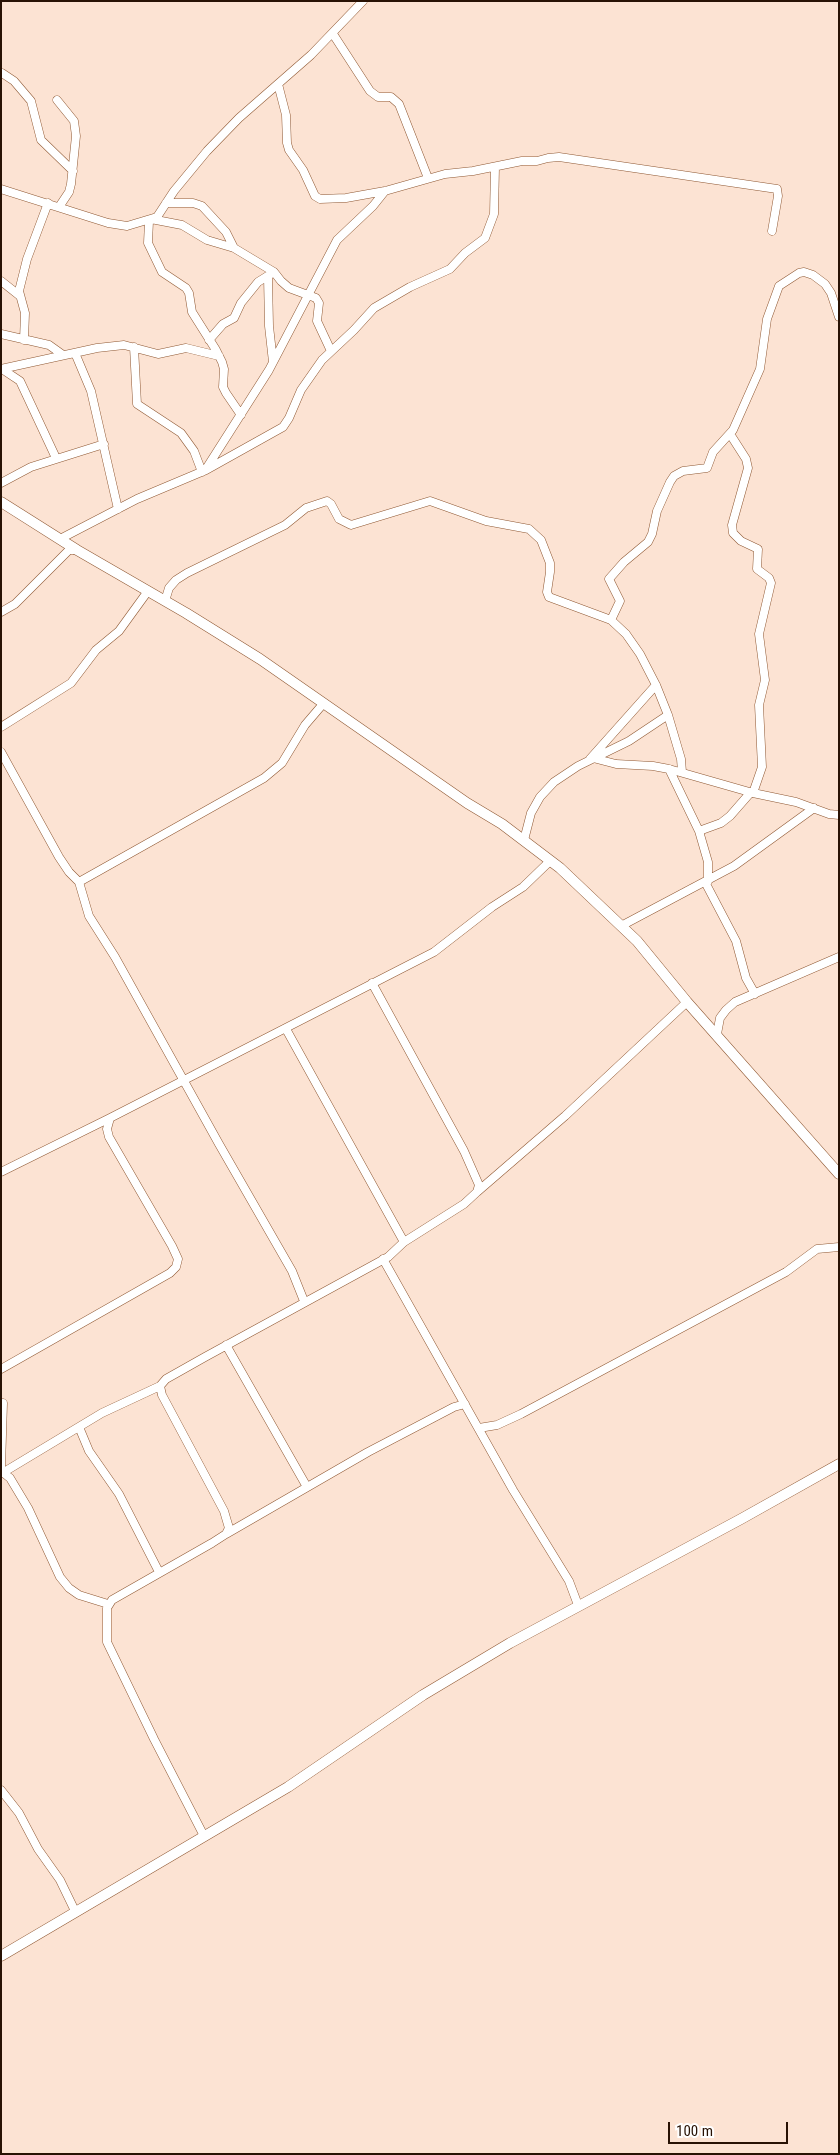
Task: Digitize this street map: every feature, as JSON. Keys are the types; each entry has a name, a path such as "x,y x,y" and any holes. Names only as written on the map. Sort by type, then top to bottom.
{"street":[{"path":"1,189 108,223 127,226 156,217 207,152 239,118 333,34 363,1"},
{"path":"333,34 370,91 378,97 391,97 399,104 428,178"},
{"path":"2,73 14,81 31,101 41,140 73,171"},
{"path":"278,84 286,115 287,143 303,170 315,196 320,199 346,198 385,191 428,178 522,161 536,161 559,157 777,188 778,196 772,231"},
{"path":"57,100 74,120 76,136 69,192 59,207"},
{"path":"60,539 118,509 204,471 283,427 303,386 331,351 374,308 410,286 450,269 465,253 485,238 494,214 495,167"},
{"path":"204,471 273,362 337,240 373,206 385,191"},
{"path":"24,340 25,313 19,290 27,259 48,203"},
{"path":"166,203 193,203 202,206 226,232 234,248"},
{"path":"150,220 182,225 207,240 234,248 289,288 319,300 317,321 331,351"},
{"path":"150,220 148,243 162,272 186,288 192,312 219,356 224,368 223,387 241,415"},
{"path":"611,620 620,601 609,579 624,562 648,542 652,534 657,511 670,482 674,476 683,471 707,468 712,452 730,434 760,369 767,319 779,286 799,273 804,272 813,275 825,284 832,293 839,317"},
{"path":"209,340 223,324 234,318 258,282 271,274"},
{"path":"271,274 269,326 273,362"},
{"path":"1,281 20,296"},
{"path":"1,334 49,345 63,355"},
{"path":"2,369 111,346 134,347 158,354 186,348 219,356"},
{"path":"134,347 137,404 181,433 194,451 204,471"},
{"path":"75,353 91,391 118,509"},
{"path":"2,369 20,382 56,458"},
{"path":"699,831 721,823 730,816 752,792 762,767 760,705 765,680 760,634 771,583 770,578 757,569 758,548 741,541 732,533 732,525 748,468 746,459 730,434"},
{"path":"1,483 31,467 104,444"},
{"path":"165,601 169,588 181,577 284,525 306,508 318,502 329,501 339,519 351,525 430,502 486,521 529,529 541,540 550,563 547,592 550,597 611,620 626,634 640,654 656,685 668,715 681,759 682,772"},
{"path":"1,502 77,550 260,659 524,840 550,861 637,941 687,1002 839,1174"},
{"path":"1,612 16,604 69,550 77,550"},
{"path":"1,727 72,683 96,650 119,631 148,591"},
{"path":"591,759 656,685"},
{"path":"79,882 264,778 282,762 305,725 323,704"},
{"path":"524,840 531,813 545,790 566,774 591,759 629,741 668,715"},
{"path":"1,752 59,857 69,872 79,882 89,916 115,957 292,1271 304,1301"},
{"path":"591,759 616,764 669,769 839,815"},
{"path":"669,769 699,831 708,862 707,882 736,940 746,978 755,994"},
{"path":"621,926 707,882 766,845 814,808"},
{"path":"1,1172 286,1029 445,944 523,887 550,861"},
{"path":"717,1034 720,1018 735,1002 839,957"},
{"path":"372,983 464,1151 479,1185 477,1192"},
{"path":"2,1470 102,1413 160,1386 166,1379 383,1259 404,1242 464,1204 566,1116 687,1002"},
{"path":"286,1029 404,1242"},
{"path":"1,1369 170,1273 176,1267 178,1259 172,1246 109,1137 110,1118"},
{"path":"479,1428 497,1425 521,1414 786,1272 817,1249 839,1246"},
{"path":"383,1259 513,1490 569,1581 578,1606"},
{"path":"226,1345 307,1487"},
{"path":"160,1386 162,1395 224,1511 229,1528 226,1534"},
{"path":"3,1403 2,1470 28,1508 60,1577 69,1588 79,1595 108,1604"},
{"path":"204,1836 109,1649 106,1634 108,1604 116,1597 368,1452 454,1407 465,1404"},
{"path":"79,1427 88,1451 119,1494 159,1572"},
{"path":"1,1956 288,1788 431,1691 510,1643 732,1524 839,1464"},
{"path":"1,1790 19,1813 38,1849 60,1880 75,1911"}]}
